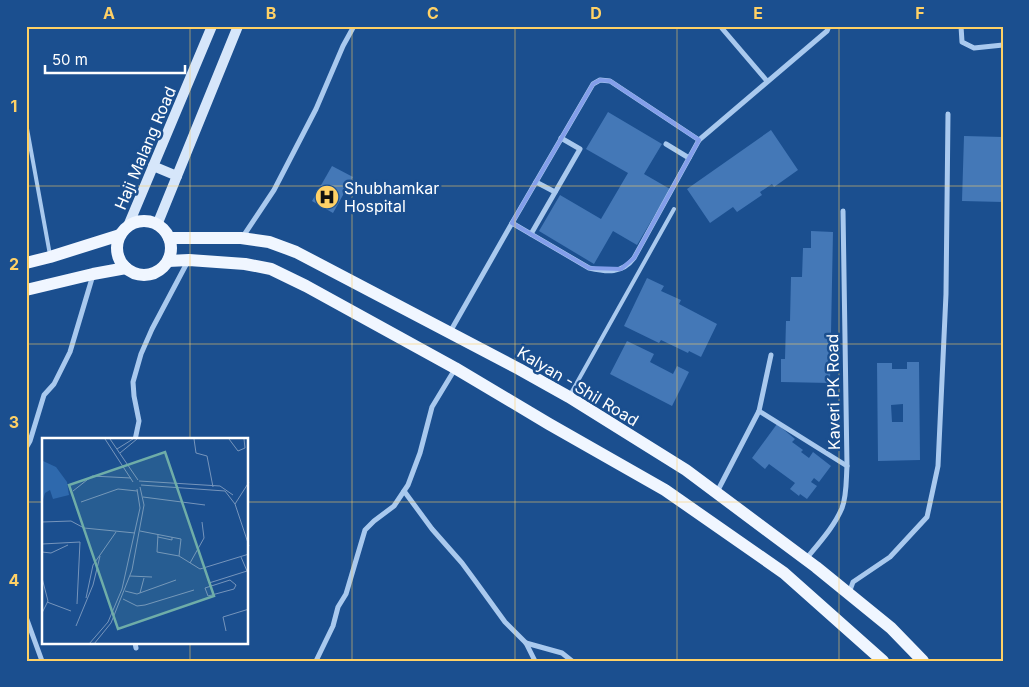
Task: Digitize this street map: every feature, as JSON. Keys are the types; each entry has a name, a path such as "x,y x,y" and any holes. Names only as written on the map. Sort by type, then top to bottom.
{"main road":[{"name":"Haji Malang Road","path":"124,231 212,26"},
{"path":"156,225 238,26"},
{"path":"153,166 177,176"},
{"path":"26,263 50,257 124,231 139,222 151,222 162,228 169,238 171,249 168,261 160,270 148,275 136,274 126,268 119,259 117,247 124,231"},
{"name":"Kalyan - Shil Road","path":"169,238 242,238 269,242 296,252 520,369 569,397 686,470 806,560 891,628 923,661"},
{"path":"168,261 188,260 245,264 271,269 306,286 455,368 665,490 784,573 883,661"},
{"path":"26,290 126,268"}],"street":[{"path":"242,238 274,190 316,108 343,46 354,26"},
{"path":"720,26 767,81"},
{"path":"512,223 589,268 601,271 614,271 629,264 699,140 830,26"},
{"path":"961,26 962,42 974,48 1003,45"},
{"path":"450,333 593,84 600,80 610,81 699,140"},
{"path":"848,594 853,582 890,557 927,517 938,466 946,294 948,114"},
{"path":"531,234 580,149 561,138"},
{"path":"666,144 689,158"},
{"path":"536,182 556,192"},
{"name":"Kaveri PK Road","path":"806,560 836,521 846,492 843,211"},
{"path":"135,438 139,421 134,396 134,382 141,354 188,260"},
{"path":"26,448 30,441 44,395 54,384 70,352 93,274"},
{"path":"717,493 760,411 771,355"},
{"path":"316,661 334,626 338,607 346,594 364,530 394,506 408,485 420,453 432,407 455,368"},
{"path":"760,411 847,466"},
{"path":"404,491 432,529 467,570 505,622 526,643 535,661"},
{"path":"26,617 42,661"},
{"path":"526,643 562,653 572,661"}],"lane":[{"path":"26,122 50,257"},
{"path":"569,397 674,209"}],"highlighted area":[{"path":"600,80 610,81 699,140 634,258 621,269 589,268 512,223 593,84"}],"building":[{"path":"608,112 662,144 644,174 670,189 637,245 613,231 594,264 539,231 560,195 601,219 628,173 586,149"},
{"path":"771,130 798,170 774,187 772,184 760,192 762,195 737,212 733,207 710,223 687,189"},
{"path":"964,136 1003,137 1003,202 962,201"},
{"path":"332,166 353,177 333,213 312,201"},
{"path":"811,231 833,232 830,383 781,382 781,359 785,359 786,321 790,321 791,277 802,277 803,248 811,248"},
{"path":"647,278 664,286 661,291 681,300 679,304 717,324 701,357 661,340 659,343 624,326"},
{"path":"627,341 654,354 650,362 673,374 677,366 689,372 672,406 610,374"},
{"path":"907,362 919,362 920,460 878,461 877,363 892,363 892,369 907,369","holes":["903,404 903,422 892,422 891,405"]},
{"path":"777,424 795,439 792,442 803,450 801,452 809,458 813,452 831,466 819,482 814,478 811,482 817,486 807,499 790,489 795,483 769,464 765,469 752,458"}],"place":[{"name":"Shubhamkar Hospital","path":"327,197"}]}
